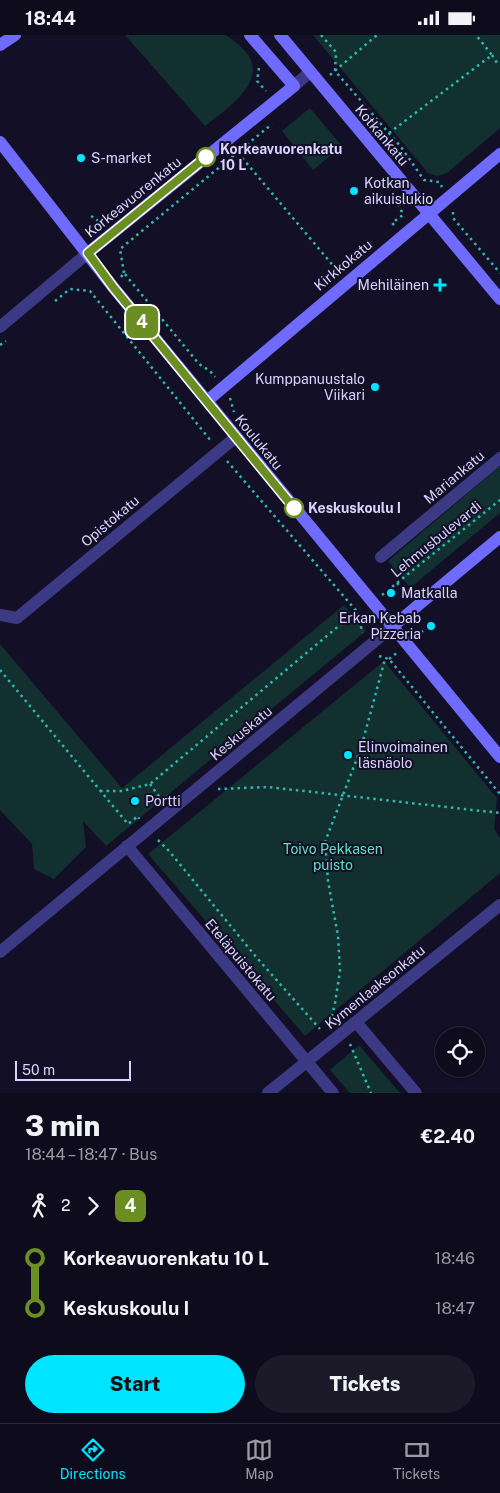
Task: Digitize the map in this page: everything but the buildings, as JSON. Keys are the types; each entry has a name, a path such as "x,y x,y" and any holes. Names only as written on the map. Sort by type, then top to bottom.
{"main road":[{"path":"0,45 15,35"},
{"path":"250,35 294,86"},
{"name":"Kotkankatu","path":"280,35 500,299"},
{"name":"Korkeavuorenkatu","path":"88,253 294,86"},
{"name":"Koulukatu","path":"0,142 113,287 500,757"},
{"name":"Kirkkokatu","path":"206,401 500,153"},
{"name":"Keskuskatu","path":"392,627 500,537"}],"street":[{"name":"Korkeavuorenkatu","path":"294,86 310,73"},
{"name":"Korkeavuorenkatu","path":"0,327 88,253"},
{"name":"Opistokatu","path":"0,615 16,618 236,437"},
{"name":"Mariankatu","path":"380,557 500,458"},
{"name":"Keskuskatu","path":"0,952 392,627"},
{"name":"Eteläpuistokatu","path":"127,846 332,1093"},
{"name":"Kymenlaaksonkatu","path":"268,1093 500,905"},
{"path":"356,1022 416,1093"}],"path":[{"path":"322,35 336,52 335,71 401,147 424,180 439,182 453,208 453,218 500,273"},
{"path":"320,84 377,35"},
{"path":"476,35 498,63 500,61"},
{"path":"389,133 492,55"},
{"path":"259,63 257,81 275,101"},
{"path":"124,273 120,249 278,118"},
{"path":"238,153 336,269"},
{"path":"54,302 70,289 90,291 218,451 359,614 360,632 380,657 390,659 500,794"},
{"path":"0,345 8,339"},
{"name":"Lehmusbulevardi","path":"384,593 500,500"},
{"path":"100,791 122,791 150,784 347,619 359,614"},
{"path":"331,1019 335,1003 339,962 338,936 328,881 324,842 344,796 361,748 385,659"},
{"path":"0,669 128,824 138,816"},
{"path":"150,784 160,798"},
{"path":"214,790 234,787 268,787 500,813"},
{"path":"148,829 169,851 320,1029"},
{"path":"342,1033 352,1047 371,1093"}],"green space":[{"path":"125,35 226,35 249,56 253,70 251,80 246,89 230,106 205,126"},
{"path":"313,35 500,35 500,128 447,173 437,176 428,173"},
{"path":"310,108 342,146 313,170 282,131"},
{"path":"500,466 500,513 410,588 388,561"},
{"path":"344,605 366,631 106,846 83,821 86,847 54,879 34,869 32,844 0,810 0,644 122,788"},
{"name":"Toivo Pekkasen puisto","path":"384,661 497,798 494,829 500,838 500,873 305,1036 148,854"},
{"path":"359,1045 400,1093 350,1093 330,1070"}],"bus line":[{"name":"4","path":"206,157 88,253 113,287 294,508"}],"place":[{"name":"Korkeavuorenkatu 10 L","path":"206,157"},
{"name":"S-market","path":"81,158"},
{"name":"Kotkan aikuislukio","path":"354,191"},
{"name":"Mehiläinen","path":"440,285"},
{"name":"Kumppanuustalo Viikari","path":"375,387"},
{"name":"Keskuskoulu I","path":"294,508"},
{"name":"Matkalla","path":"391,593"},
{"name":"Erkan Kebab Pizzeria","path":"431,626"},
{"name":"Elinvoimainen läsnäolo","path":"348,755"},
{"name":"Portti","path":"135,801"}]}
